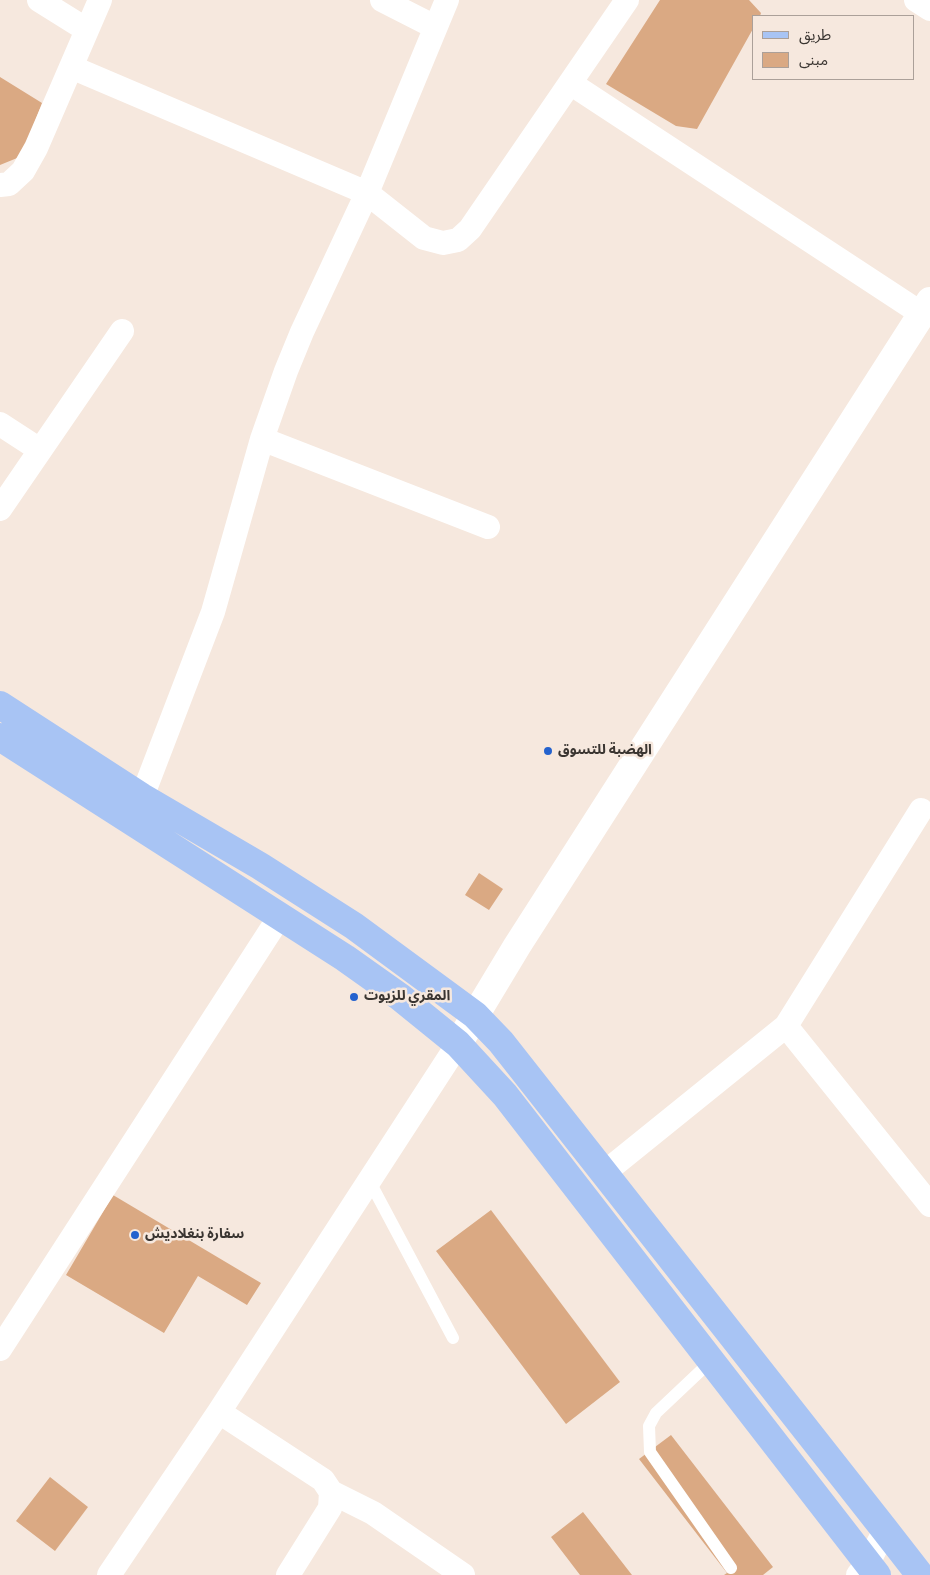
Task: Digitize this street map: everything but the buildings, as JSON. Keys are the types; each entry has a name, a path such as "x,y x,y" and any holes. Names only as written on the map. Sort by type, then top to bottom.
{"main road":[{"path":"0,705 142,797 260,866 354,926 475,1015 501,1042 920,1575"},
{"path":"0,737 345,958 400,997 458,1044 505,1095 711,1361 868,1571"}],"street":[{"path":"39,0 88,30"},
{"path":"0,185 9,184 23,171 36,148 100,0"},
{"path":"382,0 435,27"},
{"path":"142,797 213,612 262,439 302,332 367,193 447,0"},
{"path":"71,67 367,193 424,238 443,243 458,240 470,229 627,0"},
{"path":"916,0 930,9"},
{"path":"109,1575 219,1412 458,1044 516,946 926,307 570,83"},
{"path":"0,509 122,331"},
{"path":"0,424 40,450"},
{"path":"262,439 488,527"},
{"path":"604,1173 786,1026 927,809"},
{"path":"0,1348 280,916"},
{"path":"786,1026 930,1205"},
{"path":"219,1412 323,1480 331,1492 373,1513 463,1575"},
{"path":"288,1575 330,1508 331,1492"},
{"path":"868,1571 886,1530"}],"lane":[{"path":"369,1180 453,1338"},
{"path":"711,1361 656,1413 649,1426 650,1452 731,1568"}],"place":[{"name":"الهضبة للتسوق","path":"548,751"},
{"name":"المقري للزيوت","path":"354,997"},
{"name":"سفارة بنغلاديش","path":"135,1235"}]}
